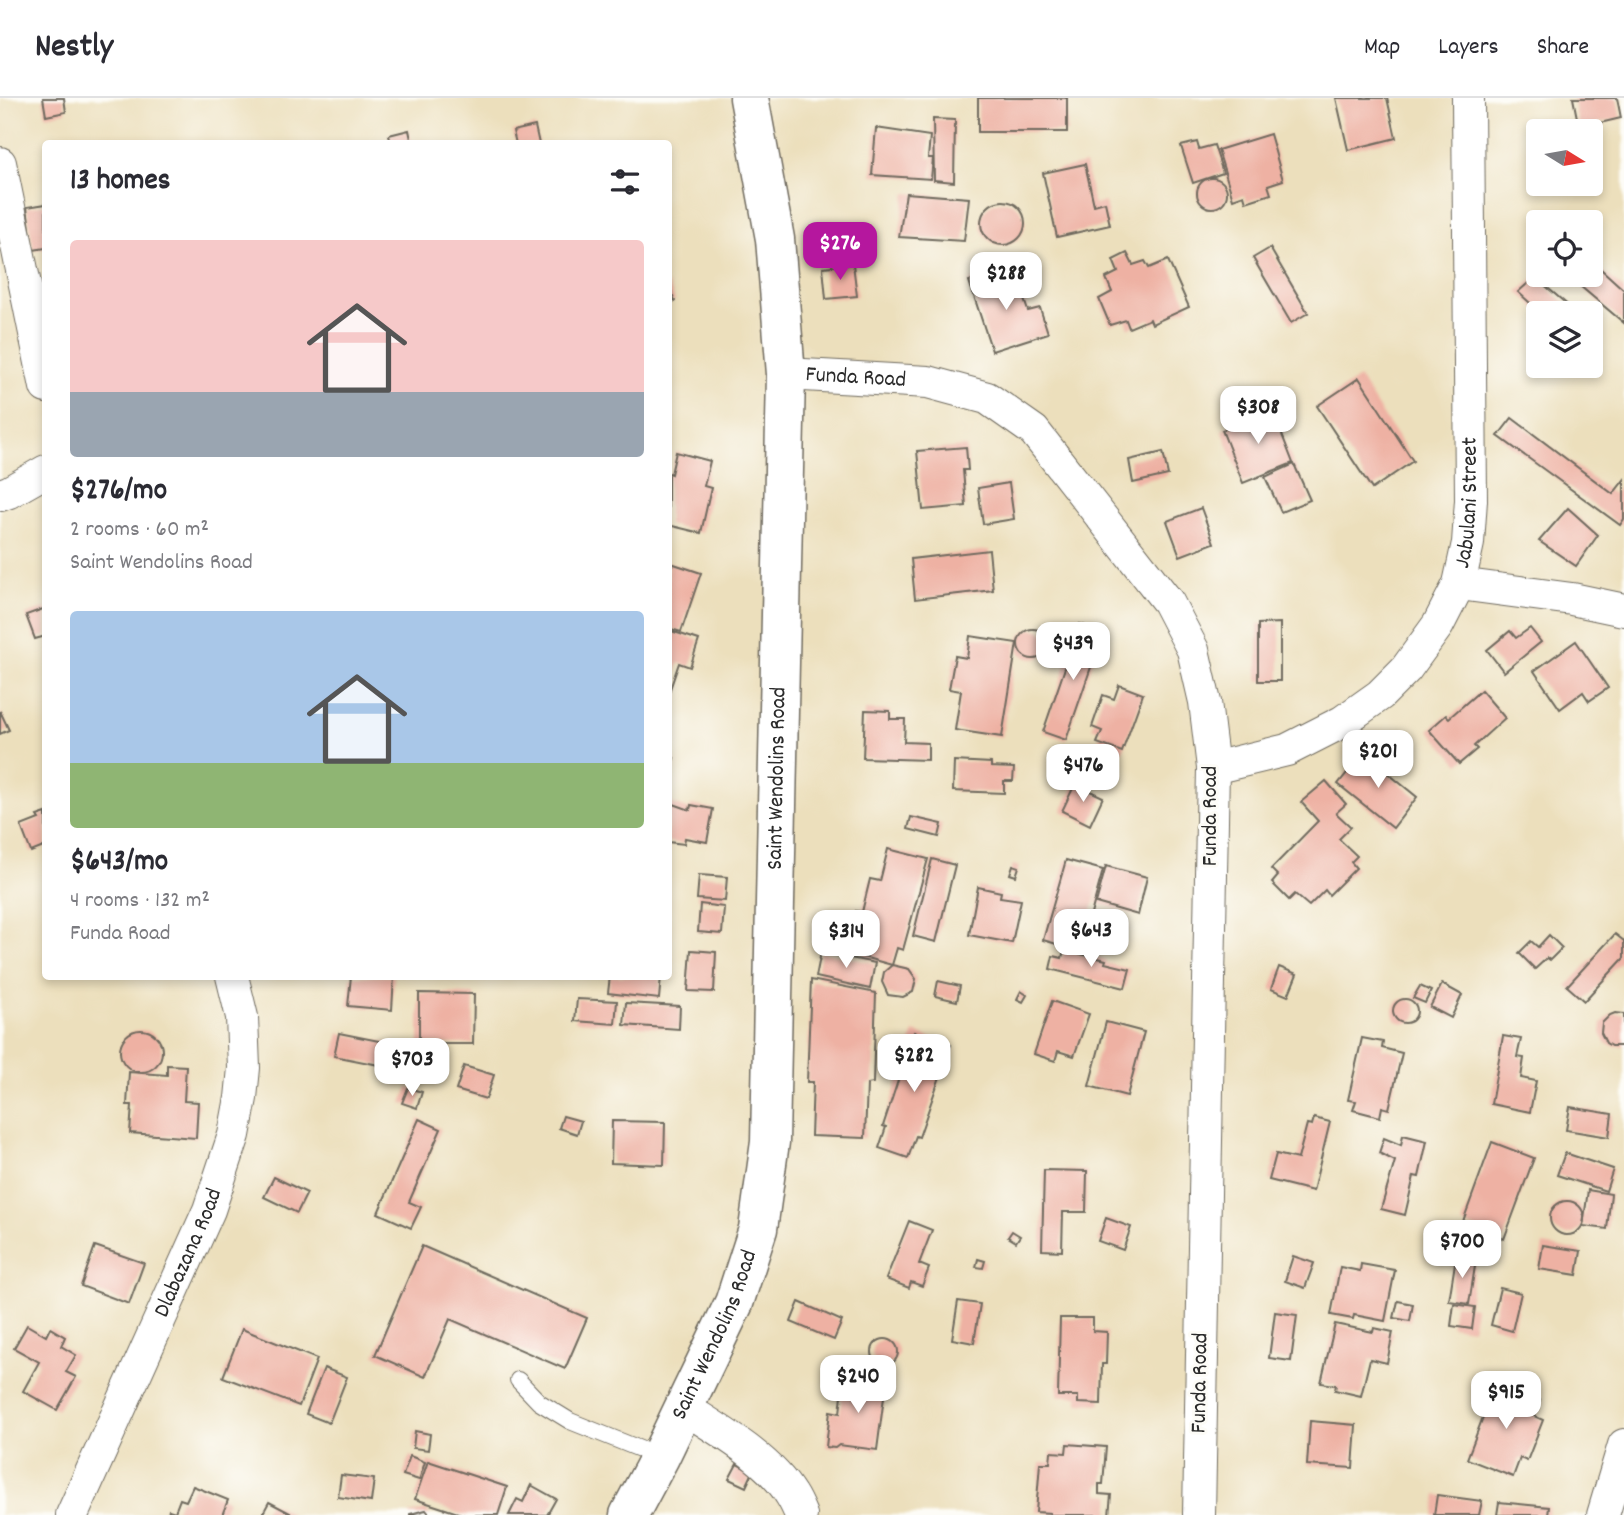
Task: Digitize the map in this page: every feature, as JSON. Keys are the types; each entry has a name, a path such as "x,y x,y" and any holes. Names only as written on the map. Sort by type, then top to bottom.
{"street":[{"name":"Saint Wendolins Road","path":"629,1515 734,1303 758,1229 769,1142 786,374 775,239 749,98"},
{"name":"Jabulani Street","path":"1213,768 1287,750 1342,722 1380,695 1406,669 1438,625 1459,584 1468,543 1471,500 1468,98"},
{"path":"0,163 42,368"},
{"name":"Funda Road","path":"786,374 928,382 987,398 1034,431 1168,602 1193,650 1205,702 1213,768 1199,1515"},
{"path":"0,495 42,473"},
{"path":"1459,584 1572,599 1624,610"},
{"name":"Dlabazana Road","path":"72,1515 209,1210 234,1135 244,1068 242,1017 233,980"},
{"path":"683,1407 744,1447 773,1473 791,1494 801,1515"},
{"path":"1603,1515 1624,1445"}],"lane":[{"path":"518,1380 539,1402 570,1421 660,1457"}],"building":[{"path":"43,98 64,98 66,112 46,116"},
{"path":"978,98 1067,98 1067,132 978,132"},
{"path":"1336,98 1387,98 1396,138 1348,150"},
{"path":"1573,98 1617,98 1621,118 1603,122 1603,119 1577,119"},
{"path":"933,119 955,120 954,182 934,180"},
{"path":"535,126 538,140 515,140 513,131"},
{"path":"876,128 930,136 928,158 933,158 931,179 872,175"},
{"path":"409,130 411,140 390,140 389,135"},
{"path":"1270,134 1283,180 1268,185 1271,194 1246,202 1244,195 1233,199 1218,150"},
{"path":"1197,142 1199,149 1214,145 1223,173 1193,183 1181,146"},
{"path":"1085,164 1094,205 1105,202 1110,225 1057,237 1043,173"},
{"path":"1212,178 1218,179 1226,187 1226,199 1218,207 1212,208 1206,207 1198,199 1197,193 1198,187 1206,179"},
{"path":"906,193 969,198 964,241 899,237"},
{"path":"1003,201 1012,202 1019,207 1024,214 1024,232 1019,239 1012,244 1003,245 994,244 987,239 982,232 981,223 982,214 987,207 994,202"},
{"path":"42,205 42,249 33,250 27,207"},
{"path":"1270,248 1308,313 1291,323 1253,258"},
{"path":"1127,253 1133,265 1145,261 1149,268 1168,260 1189,307 1152,324 1150,319 1129,328 1126,320 1110,325 1099,299 1112,292 1106,278 1118,272 1113,260"},
{"path":"853,264 857,296 826,299 823,267"},
{"path":"1603,271 1624,290 1624,323 1603,305 1603,301 1598,301 1581,287 1603,287"},
{"path":"991,273 994,280 1015,273 1028,311 1040,308 1048,333 992,351 969,281"},
{"path":"1526,285 1547,287 1563,301 1528,301 1518,292"},
{"path":"1359,378 1413,461 1372,489 1317,406"},
{"path":"1272,409 1293,463 1243,483 1222,430"},
{"path":"1512,418 1613,494 1624,480 1624,519 1620,525 1498,436"},
{"path":"966,447 968,470 963,470 966,506 923,510 917,451"},
{"path":"676,452 710,461 704,486 711,488 701,533 672,526 672,470"},
{"path":"1163,452 1168,475 1133,483 1129,460"},
{"path":"1294,464 1310,500 1281,512 1265,477"},
{"path":"1009,483 1014,519 983,524 978,488"},
{"path":"1201,508 1214,543 1180,556 1167,521"},
{"path":"1568,508 1598,535 1576,566 1539,541"},
{"path":"989,550 993,590 915,599 911,559"},
{"path":"672,563 701,573 681,632 672,629"},
{"path":"42,609 42,637 35,639 26,615"},
{"path":"1280,623 1280,681 1258,681 1258,624"},
{"path":"1080,624 1103,632 1066,740 1043,732"},
{"path":"1530,628 1541,642 1504,672 1487,650 1510,631 1516,638"},
{"path":"1033,629 1039,630 1047,638 1047,650 1039,658 1033,659 1027,658 1019,650 1018,644 1019,638 1027,630"},
{"path":"672,631 699,640 690,667 679,663 672,683"},
{"path":"970,636 1017,643 1002,737 955,730 961,691 949,689 955,656 967,658"},
{"path":"1576,641 1608,688 1589,701 1583,692 1560,709 1534,671"},
{"path":"1119,685 1143,694 1122,752 1097,743 1102,731 1092,727 1103,695 1114,699"},
{"path":"1481,690 1505,718 1474,746 1477,749 1459,764 1429,730 1446,715 1449,718"},
{"path":"865,710 890,711 890,719 905,719 904,742 928,743 928,760 863,758"},
{"path":"0,711 9,730 0,734"},
{"path":"1363,753 1417,797 1393,828 1338,784"},
{"path":"954,761 991,763 991,767 1014,768 1013,781 1004,781 1004,793 953,791"},
{"path":"1326,781 1346,804 1336,813 1351,827 1339,839 1357,856 1351,862 1356,868 1329,895 1325,890 1309,906 1295,894 1289,900 1272,883 1278,876 1271,869 1318,821 1301,802"},
{"path":"1075,784 1103,797 1090,825 1062,811"},
{"path":"672,803 690,810 691,805 713,809 707,842 685,838 684,844 672,842"},
{"path":"42,814 42,848 31,852 21,826 39,819 37,816"},
{"path":"911,817 942,824 939,837 908,829"},
{"path":"888,849 928,859 903,950 897,948 892,965 863,957 867,941 849,937 856,911 862,912 870,879 880,881"},
{"path":"932,859 955,865 936,942 913,936"},
{"path":"1066,860 1103,870 1081,951 1043,940"},
{"path":"1013,865 1019,867 1016,876 1010,874"},
{"path":"1106,866 1147,877 1138,915 1096,903"},
{"path":"699,875 727,877 725,901 697,899"},
{"path":"978,887 1001,892 1000,897 1021,900 1012,943 969,935"},
{"path":"700,904 724,907 722,934 698,932"},
{"path":"1615,934 1624,941 1624,958 1584,1001 1567,986"},
{"path":"1549,935 1562,948 1550,960 1547,958 1535,969 1519,953 1531,941 1538,947"},
{"path":"691,950 716,952 714,992 688,991"},
{"path":"1064,950 1130,969 1125,988 1050,969 1053,956 1062,958"},
{"path":"821,952 875,963 870,989 816,977"},
{"path":"892,965 909,969 916,979 913,992 903,997 888,995 882,982 884,972"},
{"path":"1279,967 1297,974 1288,996 1271,989"},
{"path":"351,980 394,980 392,1010 348,1006"},
{"path":"610,980 661,980 659,999 608,993"},
{"path":"811,980 876,993 873,1083 867,1084 865,1138 811,1136 813,1082 807,1082"},
{"path":"938,981 960,986 957,1001 935,996"},
{"path":"1442,984 1462,995 1451,1018 1430,1007"},
{"path":"1420,986 1431,991 1425,1003 1413,998"},
{"path":"1021,991 1027,995 1023,1002 1017,999"},
{"path":"419,993 474,994 473,1044 419,1044"},
{"path":"577,999 617,1001 615,1024 575,1021"},
{"path":"1405,999 1416,1006 1417,1011 1410,1022 1405,1023 1394,1016 1393,1011 1400,1000"},
{"path":"1052,1001 1089,1014 1074,1056 1058,1051 1055,1061 1034,1054"},
{"path":"626,1003 680,1006 679,1029 624,1025"},
{"path":"1615,1013 1624,1014 1622,1046 1606,1043 1601,1033 1602,1023"},
{"path":"1106,1022 1144,1032 1127,1096 1089,1086"},
{"path":"141,1030 156,1036 162,1051 156,1066 141,1072 126,1066 120,1051 126,1036"},
{"path":"914,1032 951,1045 919,1137 916,1136 908,1158 879,1148 886,1127 883,1126"},
{"path":"339,1033 389,1043 384,1066 334,1056"},
{"path":"1503,1036 1521,1039 1517,1057 1524,1058 1521,1078 1536,1081 1530,1112 1491,1104"},
{"path":"1362,1038 1383,1042 1382,1048 1402,1053 1389,1109 1382,1107 1380,1117 1353,1110 1356,1101 1348,1100"},
{"path":"167,1065 186,1066 184,1101 198,1102 196,1138 130,1133 132,1105 127,1105 129,1072 167,1075"},
{"path":"464,1066 494,1075 486,1099 456,1090"},
{"path":"408,1088 422,1092 417,1108 402,1103"},
{"path":"1570,1107 1612,1114 1609,1137 1566,1130"},
{"path":"563,1116 581,1121 577,1134 559,1128"},
{"path":"1314,1118 1330,1122 1313,1191 1269,1180 1276,1154 1298,1159 1307,1124 1312,1125"},
{"path":"419,1119 441,1129 409,1202 421,1207 411,1228 378,1213"},
{"path":"612,1121 665,1122 664,1165 611,1163"},
{"path":"1403,1135 1427,1141 1419,1177 1414,1176 1405,1215 1381,1209 1395,1161 1379,1153 1384,1138 1401,1145"},
{"path":"1492,1142 1534,1158 1504,1239 1462,1224"},
{"path":"1565,1153 1613,1169 1606,1191 1557,1175"},
{"path":"1044,1170 1087,1171 1086,1212 1063,1212 1062,1251 1042,1250"},
{"path":"274,1177 307,1193 297,1213 264,1197"},
{"path":"1588,1190 1611,1194 1607,1229 1583,1226"},
{"path":"1567,1201 1579,1206 1584,1218 1579,1230 1567,1235 1555,1230 1550,1218 1555,1206"},
{"path":"1106,1218 1131,1227 1123,1250 1098,1241"},
{"path":"909,1221 932,1230 919,1264 929,1268 922,1286 911,1282 909,1288 886,1279"},
{"path":"1012,1231 1020,1236 1016,1242 1008,1237"},
{"path":"1543,1245 1581,1251 1577,1275 1539,1269"},
{"path":"95,1246 144,1263 129,1304 81,1286"},
{"path":"422,1246 587,1318 565,1369 450,1319 425,1377 375,1355"},
{"path":"1293,1256 1314,1263 1305,1288 1285,1281"},
{"path":"1456,1257 1476,1260 1469,1304 1449,1301"},
{"path":"978,1259 985,1261 983,1268 976,1267"},
{"path":"1361,1264 1395,1270 1385,1321 1354,1315 1353,1319 1331,1315 1340,1267 1360,1271"},
{"path":"1500,1288 1521,1293 1512,1331 1491,1325"},
{"path":"958,1301 980,1304 974,1343 952,1339"},
{"path":"1398,1301 1413,1304 1410,1321 1394,1318"},
{"path":"799,1302 842,1321 834,1340 791,1322"},
{"path":"1454,1304 1475,1307 1472,1329 1451,1326"},
{"path":"1275,1312 1297,1315 1291,1361 1269,1358"},
{"path":"1060,1318 1093,1318 1093,1331 1107,1332 1106,1364 1102,1364 1101,1404 1078,1403 1078,1396 1058,1396"},
{"path":"1335,1324 1373,1332 1374,1328 1393,1332 1387,1363 1370,1359 1361,1396 1335,1390 1336,1385 1321,1383"},
{"path":"27,1325 46,1336 50,1328 65,1337 61,1346 76,1355 66,1372 76,1377 57,1410 23,1391 39,1362 14,1348"},
{"path":"242,1329 317,1359 299,1406 223,1377"},
{"path":"885,1339 894,1343 898,1352 894,1361 885,1365 876,1361 872,1352 876,1343"},
{"path":"324,1368 347,1377 329,1423 306,1414"},
{"path":"844,1377 886,1382 877,1450 839,1445 835,1448 826,1447 830,1411 840,1413"},
{"path":"1496,1383 1540,1400 1534,1416 1543,1420 1527,1461 1520,1458 1513,1477 1467,1459"},
{"path":"1310,1421 1356,1425 1353,1468 1307,1465"},
{"path":"415,1431 430,1434 428,1450 413,1448"},
{"path":"1067,1444 1106,1447 1103,1484 1099,1484 1099,1494 1111,1495 1109,1515 1050,1515 1036,1512 1040,1463 1050,1463 1051,1452 1066,1453"},
{"path":"410,1456 425,1462 419,1480 403,1475"},
{"path":"428,1461 507,1487 498,1515 464,1515 415,1499"},
{"path":"737,1464 753,1472 746,1487 729,1479"},
{"path":"341,1475 374,1479 371,1502 338,1497"},
{"path":"531,1485 556,1499 547,1515 509,1515 517,1499 523,1502"},
{"path":"193,1486 228,1500 222,1515 167,1515 169,1510 175,1512 180,1499 186,1501"},
{"path":"1437,1495 1482,1501 1479,1515 1434,1515"},
{"path":"269,1502 290,1513 289,1515 262,1515"},
{"path":"1499,1502 1549,1507 1548,1515 1497,1515"},
{"path":"426,1510 430,1515 410,1515 410,1514"}]}
